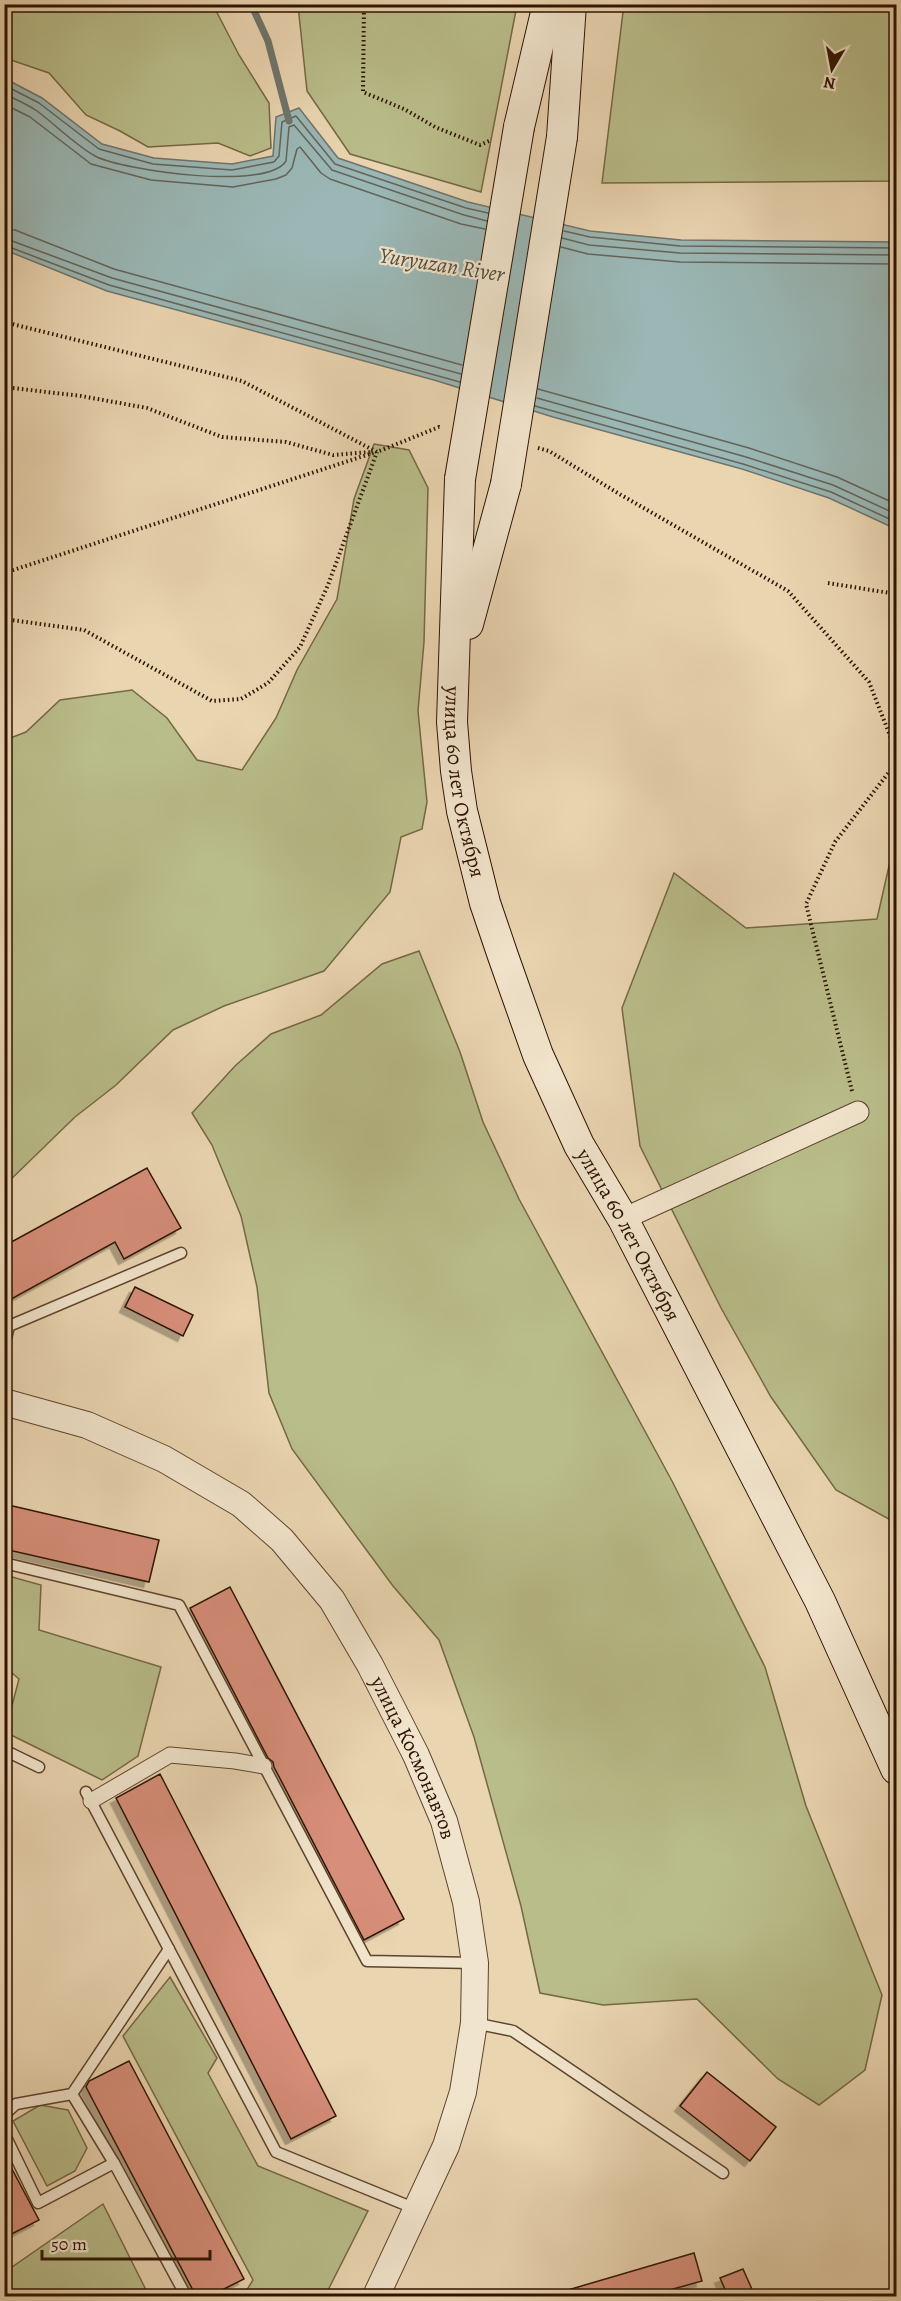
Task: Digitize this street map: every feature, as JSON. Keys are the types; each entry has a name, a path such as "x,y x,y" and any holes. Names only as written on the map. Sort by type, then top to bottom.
{"main road":[{"path":"455,671 460,479 519,127 548,4"},
{"path":"455,671 506,484 562,137 571,4"},
{"name":"улица 60 лет Октября","path":"455,671 452,722 462,811 485,903 538,1055 579,1145 623,1219 820,1601 897,1769"}],"street":[{"path":"623,1219 858,1112"},
{"name":"улица Космонавтов","path":"4,1402 87,1425 164,1459 241,1503 289,1549 332,1600 370,1665 416,1755 444,1821 466,1902 475,1963 474,2023 463,2092 446,2146 376,2296"},
{"path":"88,1796 170,1755 264,1766"}],"lane":[{"path":"4,1347 9,1326 181,1253"},
{"path":"4,1563 179,1605 367,1961 475,1963"},
{"path":"4,1750 39,1767"},
{"path":"88,1796 276,2152 416,2209"},
{"path":"4,2115 16,2104 72,2094 169,1949"},
{"path":"474,2023 513,2031 723,2173"},
{"path":"72,2094 114,2163 186,2296"},
{"path":"4,2133 38,2203 114,2163"}],"path":[{"path":"364,4 363,92 404,109 435,127 480,145 519,127"},
{"path":"4,322 242,381 377,452"},
{"path":"4,387 81,396 147,408 222,437 286,442 333,455 377,452"},
{"path":"4,573 377,452 439,428 450,430"},
{"path":"527,446 549,451 789,591 869,682 897,751"},
{"path":"4,619 84,630 212,700 241,699 268,683 300,647 328,585 377,452"},
{"path":"828,584 897,594"},
{"path":"858,1112 806,904 835,842 897,762"}],"green space":[{"path":"5,4 213,5 239,55 269,103 271,148 250,156 218,143 148,147 86,115 49,73 5,58"},
{"path":"624,4 896,5 896,181 602,183"},
{"path":"298,5 517,5 481,192 350,154 307,91"},
{"path":"374,444 409,450 428,488 424,642 418,711 427,802 422,829 401,837 390,892 324,971 224,1006 173,1030 116,1085 75,1117 5,1185 5,740 26,732 60,700 132,690 167,718 197,760 242,770 276,718 297,670 337,599 354,499"},
{"path":"896,835 896,1523 836,1490 771,1397 721,1308 640,1146 622,1008 674,873 746,928 877,919"},
{"path":"419,951 460,1052 483,1122 519,1199 672,1481 765,1667 806,1806 882,1995 865,2070 819,2105 778,2079 697,1999 603,2005 540,1993 521,1906 474,1737 439,1640 393,1586 292,1449 269,1393 257,1287 241,1216 212,1145 192,1113 235,1066 271,1034 321,1015 382,964"},
{"path":"5,1575 41,1585 39,1630 161,1667 138,1756 102,1780 5,1732 19,1679 5,1667"},
{"path":"170,1977 217,2058 208,2073 258,2166 368,2211 325,2296 243,2296 253,2280 123,2036"},
{"path":"40,2105 68,2110 87,2148 75,2171 47,2186 13,2121"},
{"path":"103,2204 149,2296 5,2296 5,2272"}],"water":[{"name":"Yuryuzan River","path":"4,78 42,98 102,144 154,158 232,164 273,156 276,117 299,108 338,158 468,202 590,231 681,240 896,242 896,529 829,498 742,469 553,417 434,380 107,291 5,250"}],"building":[{"path":"147,1168 181,1228 124,1259 115,1242 4,1303 4,1246"},
{"path":"135,1287 193,1315 183,1336 125,1307"},
{"path":"4,1504 159,1540 149,1582 4,1549"},
{"path":"230,1587 404,1919 364,1940 273,1762 268,1758 190,1608"},
{"path":"160,1774 336,2116 291,2139 116,1798"},
{"path":"129,2061 244,2279 210,2296 196,2296 86,2087 89,2081"},
{"path":"707,2072 776,2127 750,2161 680,2106"},
{"path":"4,2154 39,2220 4,2238"},
{"path":"694,2253 702,2281 648,2296 562,2296 561,2292"},
{"path":"743,2269 755,2296 728,2296 720,2278"}],"waterway":[{"path":"251,4 268,41 289,121"}]}
